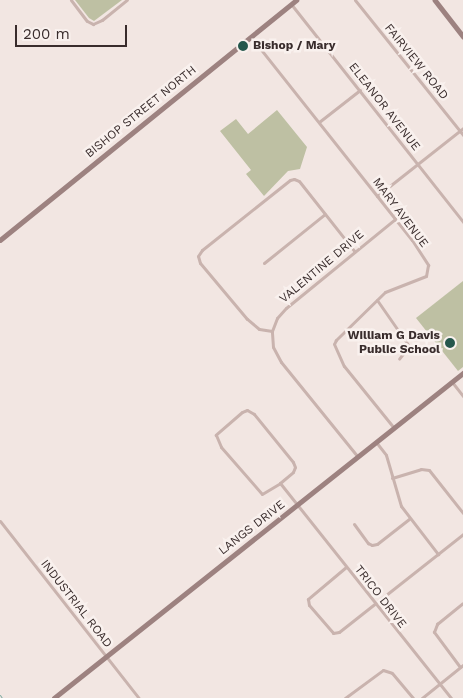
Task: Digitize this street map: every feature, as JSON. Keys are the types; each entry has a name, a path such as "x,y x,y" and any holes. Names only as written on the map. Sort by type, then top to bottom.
{"street":[{"path":"71,0 87,21 93,24 102,20 127,0"},
{"name":"FAIRVIEW ROAD","path":"355,0 461,130 463,135"},
{"path":"435,0 463,36"},
{"name":"BISHOP STREET NORTH","path":"0,240 293,2"},
{"name":"ELEANOR AVENUE","path":"293,2 463,222"},
{"name":"MARY AVENUE","path":"250,36 395,219 428,265 429,271 423,278 394,288 377,300 336,340 335,348 348,371 394,428"},
{"path":"319,122 360,90"},
{"path":"377,196 461,130"},
{"path":"355,252 299,181 290,180 199,252 200,263 247,319 259,329 272,331 273,347 281,362 358,457"},
{"path":"264,264 325,214"},
{"name":"VALENTINE DRIVE","path":"272,331 277,318 286,308 395,219"},
{"path":"377,300 409,346 399,359"},
{"name":"LANGS DRIVE","path":"54,698 463,374"},
{"path":"452,382 463,396"},
{"path":"247,410 254,414 293,462 295,467 293,472 280,483 262,494 217,441 216,436 218,432 242,412 247,410"},
{"path":"376,442 386,455 398,500 409,519 438,554"},
{"path":"392,478 421,469 429,470 463,513"},
{"name":"TRICO DRIVE","path":"280,483 451,698"},
{"path":"354,524 368,543 372,545 377,544 409,519"},
{"name":"INDUSTRIAL ROAD","path":"0,521 139,698"},
{"path":"346,567 310,596 308,602 330,632 336,634 463,534"},
{"path":"422,698 462,666 434,632 437,624 463,603"},
{"path":"345,698 383,670 392,672 413,698"}],"green space":[{"path":"75,0 122,0 94,21 89,18"},
{"path":"277,110 307,147 300,169 288,171 264,196 246,174 251,170 220,131 236,119 248,134"},
{"name":"William G Davis Public School","path":"463,281 463,367 458,371 416,318"}],"place":[{"name":"Bishop / Mary","path":"243,46"},
{"name":"William G Davis Public School","path":"450,343"}]}
